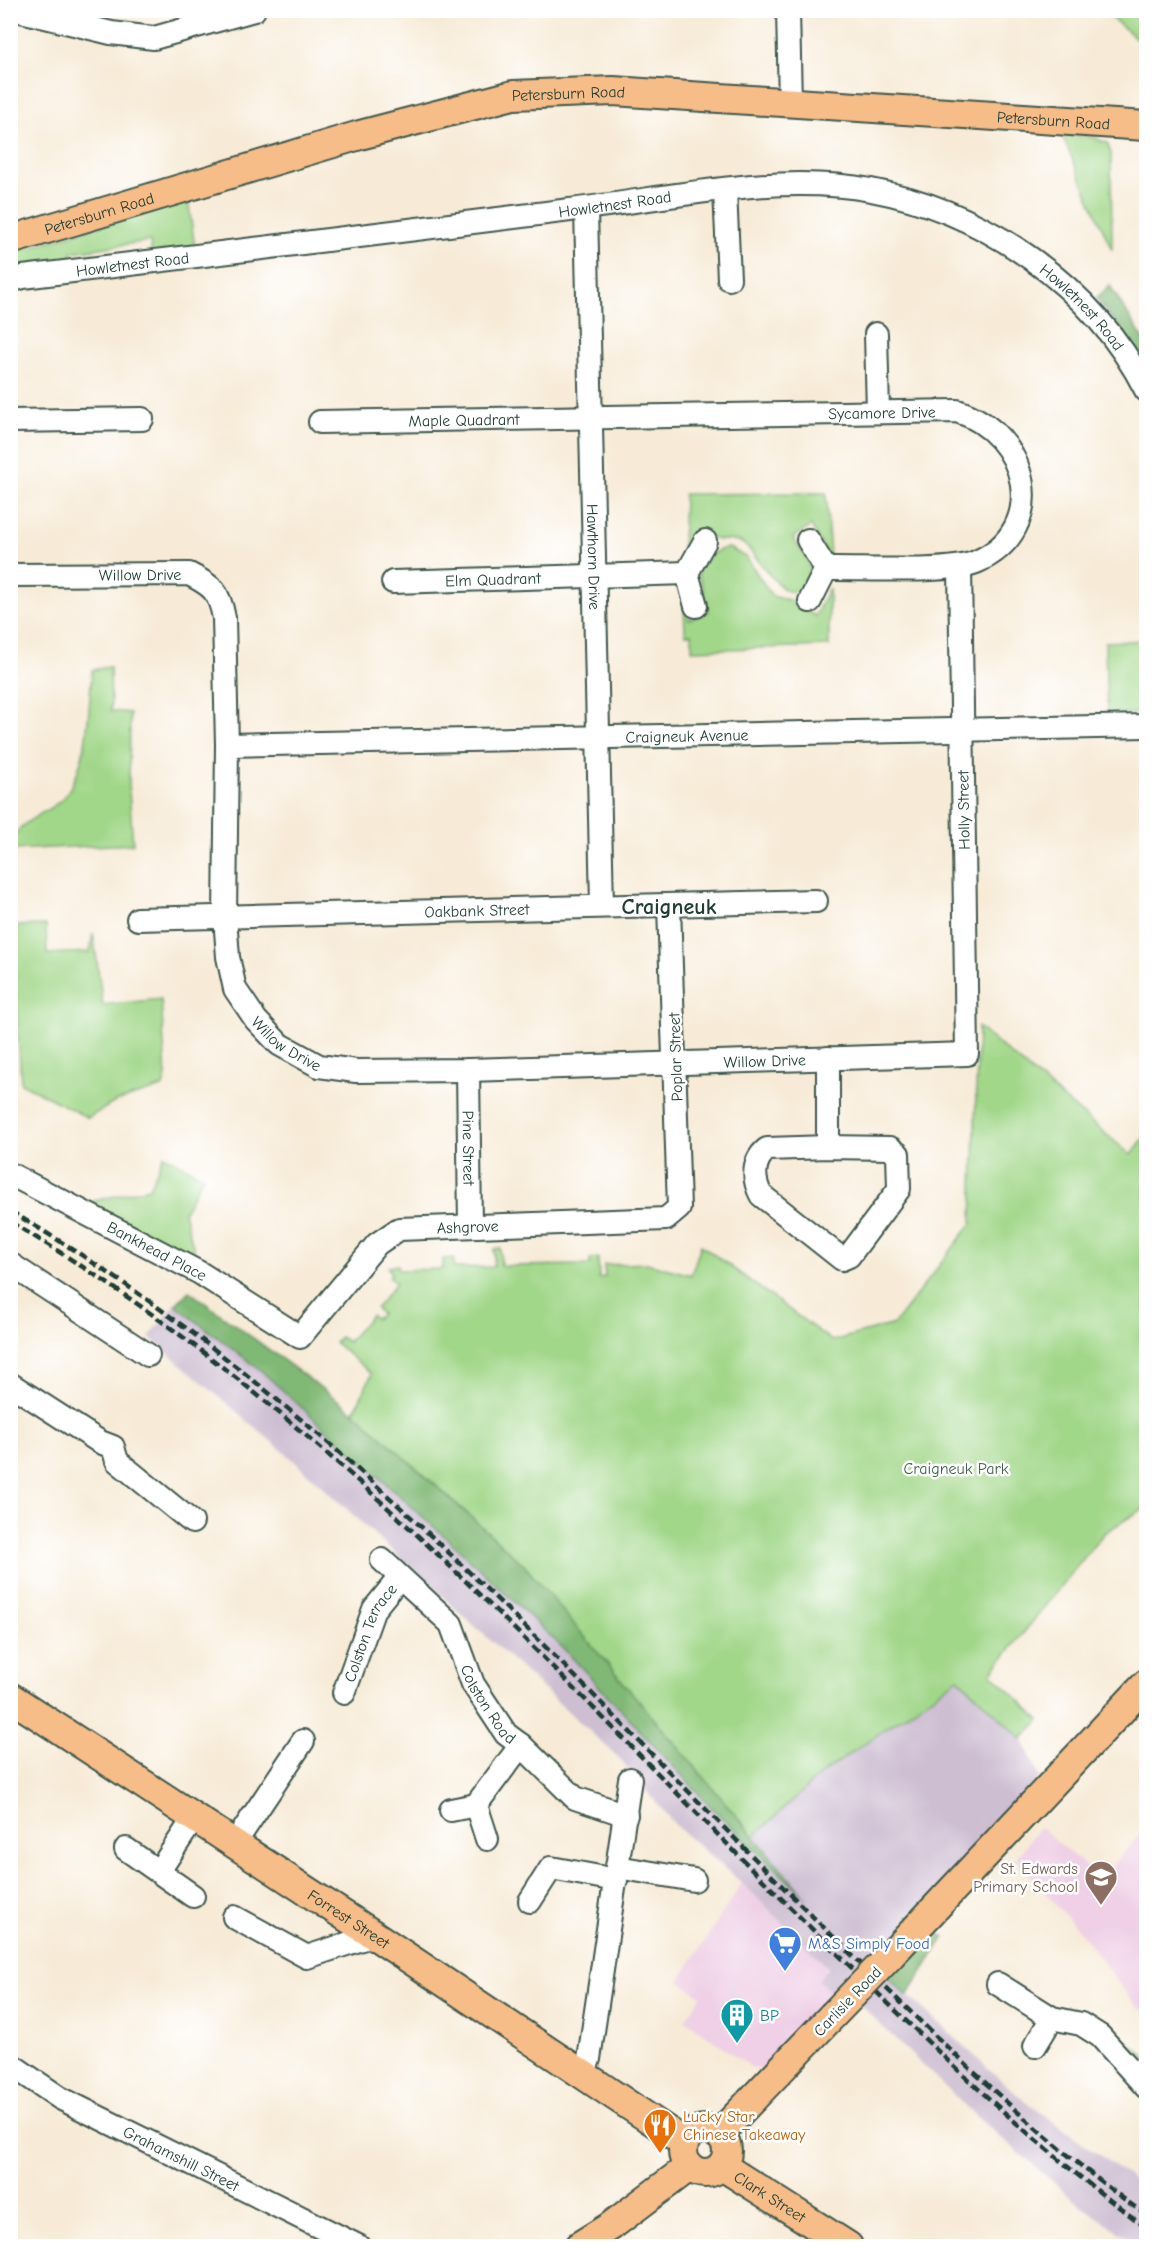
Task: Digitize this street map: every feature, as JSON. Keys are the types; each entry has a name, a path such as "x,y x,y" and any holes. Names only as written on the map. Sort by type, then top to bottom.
{"main road":[{"name":"Petersburn Road","path":"10,240 360,135 513,95 614,91 1146,126"},
{"name":"Carlisle Road","path":"720,2134 1146,1684"},
{"name":"Forrest Street","path":"10,1697 235,1843 583,2076 687,2155"},
{"path":"579,2247 611,2226 687,2155 689,2135 704,2128 720,2134 727,2147 722,2166 702,2173 687,2155"},
{"name":"Clark Street","path":"722,2166 848,2247"}],"street":[{"path":"17,10 111,33 154,38 254,10"},
{"path":"788,10 790,103"},
{"name":"Howletnest Road","path":"10,281 23,277 586,208 761,184 828,184 873,190 925,204 976,226 1020,251 1080,298 1114,340 1146,390"},
{"path":"725,190 729,279"},
{"name":"Hawthorn Drive","path":"586,208 600,739 602,905"},
{"path":"876,334 878,412"},
{"name":"Sycamore Drive","path":"591,417 957,411 973,416 995,432 1014,457 1023,486 1022,506 1015,525 1000,545 988,556 960,567"},
{"name":"Maple Quadrant","path":"332,414 591,417"},
{"path":"10,421 142,419"},
{"path":"808,540 826,569"},
{"path":"696,606 687,573 705,541"},
{"path":"826,569 960,567"},
{"name":"Holly Street","path":"960,567 967,1054"},
{"path":"810,601 826,569"},
{"name":"Elm Quadrant","path":"393,582 687,573"},
{"name":"Willow Drive","path":"10,575 189,574 209,584 220,598 224,618 227,745 225,917 228,957 235,989 256,1020 279,1044 319,1066 356,1071 468,1070 967,1054"},
{"name":"Craigneuk Avenue","path":"227,745 1146,726"},
{"name":"Oakbank Street","path":"138,919 816,901"},
{"name":"Poplar Street","path":"669,906 679,1208"},
{"path":"828,1058 828,1147"},
{"name":"Pine Street","path":"468,1070 470,1225"},
{"path":"828,1147 890,1148 898,1154 899,1188 849,1256 842,1258 761,1195 756,1185 755,1168 760,1155 767,1149 828,1147"},
{"name":"Bankhead Place","path":"10,1174 200,1273 300,1337"},
{"name":"Ashgrove","path":"300,1337 377,1244 399,1229 666,1219 679,1208"},
{"path":"10,1264 148,1355"},
{"path":"10,1384 100,1442 113,1447 117,1461 192,1522"},
{"name":"Colston Road","path":"382,1560 451,1624 473,1684 506,1734 521,1745 575,1798 626,1815"},
{"name":"Colston Terrace","path":"344,1693 374,1609 400,1577"},
{"path":"235,1843 303,1741"},
{"path":"451,1810 476,1805 521,1745"},
{"path":"583,2076 590,2058 630,1779"},
{"path":"476,1805 487,1839"},
{"path":"159,1871 195,1818"},
{"path":"126,1849 193,1896"},
{"path":"530,1901 551,1868 694,1880"},
{"path":"234,1917 307,1956 374,1935"},
{"path":"998,1984 1052,2018 1081,2024 1100,2036 1146,2087"},
{"path":"1035,2046 1052,2018"},
{"name":"Grahamshill Street","path":"10,2064 60,2098 358,2247"}],"shaded area":[{"path":"175,1305 259,1369 463,1553 564,1649 714,1810 799,1891 753,1837 820,1775 959,1678 1022,1739 1040,1777 888,1977 1021,2098 1146,2189 1146,2246 1141,2246 1081,2206 966,2107 862,2007 835,1997 818,1980 828,1969 824,1963 742,1883 676,1826 620,1759 291,1458 149,1337"},
{"name":"St. Edwards Primary School","path":"1040,1827 1100,1878 1146,1829 1146,2012 1136,2006 1081,1933 1015,1859"},
{"path":"742,1883 824,1963 835,1997 764,2070 751,2067 685,2020 701,1996 679,1981"}],"green space":[{"path":"1103,11 1146,11 1146,46"},
{"path":"1061,133 1093,137 1107,143 1111,153 1112,250"},
{"path":"188,199 195,248 152,254 150,241 72,252 73,262 11,270 10,253"},
{"path":"1110,286 1146,343 1146,373 1123,333 1096,298"},
{"path":"826,493 830,559 811,526 793,538 809,563 811,574 801,590 792,592 783,588 742,543 717,540 699,529 682,558 684,494"},
{"path":"729,548 746,557 772,596 797,602 796,605 815,616 829,588 829,646 692,650 692,634 685,634 684,600 689,619 709,612 698,572 714,553"},
{"path":"1146,640 1146,713 1107,714 1105,642"},
{"path":"110,667 111,711 130,713 129,791 133,844 11,850 12,840 17,832 32,819 59,802 73,782 86,735 92,670"},
{"path":"46,925 47,954 90,952 93,933 103,1005 161,999 166,1076 163,1087 115,1102 88,1118 21,1083 12,926"},
{"name":"Craigneuk Park","path":"978,1027 1131,1155 1146,1135 1146,1507 1104,1533 991,1673 1040,1720 1022,1739 958,1678 820,1775 753,1837 522,1563 354,1412 372,1374 335,1343 340,1337 348,1342 371,1315 376,1319 381,1314 376,1308 396,1284 389,1277 391,1274 388,1267 398,1265 399,1270 443,1269 443,1259 454,1258 454,1268 494,1267 494,1249 500,1248 501,1266 590,1265 590,1259 598,1258 599,1278 605,1277 604,1265 647,1263 691,1275 701,1245 832,1341 894,1324 972,1223"},
{"path":"164,1155 203,1176 184,1212 200,1273 73,1206 149,1188"},
{"path":"189,1291 354,1412 522,1563 806,1898 714,1810 564,1649 463,1553 259,1369 175,1305"},
{"path":"933,1931 945,1937 907,1996 888,1977"},
{"path":"1107,2031 1146,2055 1146,2071"}],"railway":[{"path":"10,1211 130,1287 243,1372 351,1463 455,1558 755,1859 960,2059 1069,2156 1146,2215"},
{"path":"10,1222 130,1299 243,1383 350,1474 454,1570 555,1669 754,1871 924,2038 1069,2168 1146,2227"}],"place":[{"name":"St. Edwards Primary School","path":"1101,1906"},
{"name":"M&S Simply Food","path":"785,1972"},
{"name":"BP","path":"737,2044"},
{"name":"Lucky Star Chinese Takeaway","path":"660,2154"}],"district":[{"name":"Craigneuk","path":"669,906"}]}
